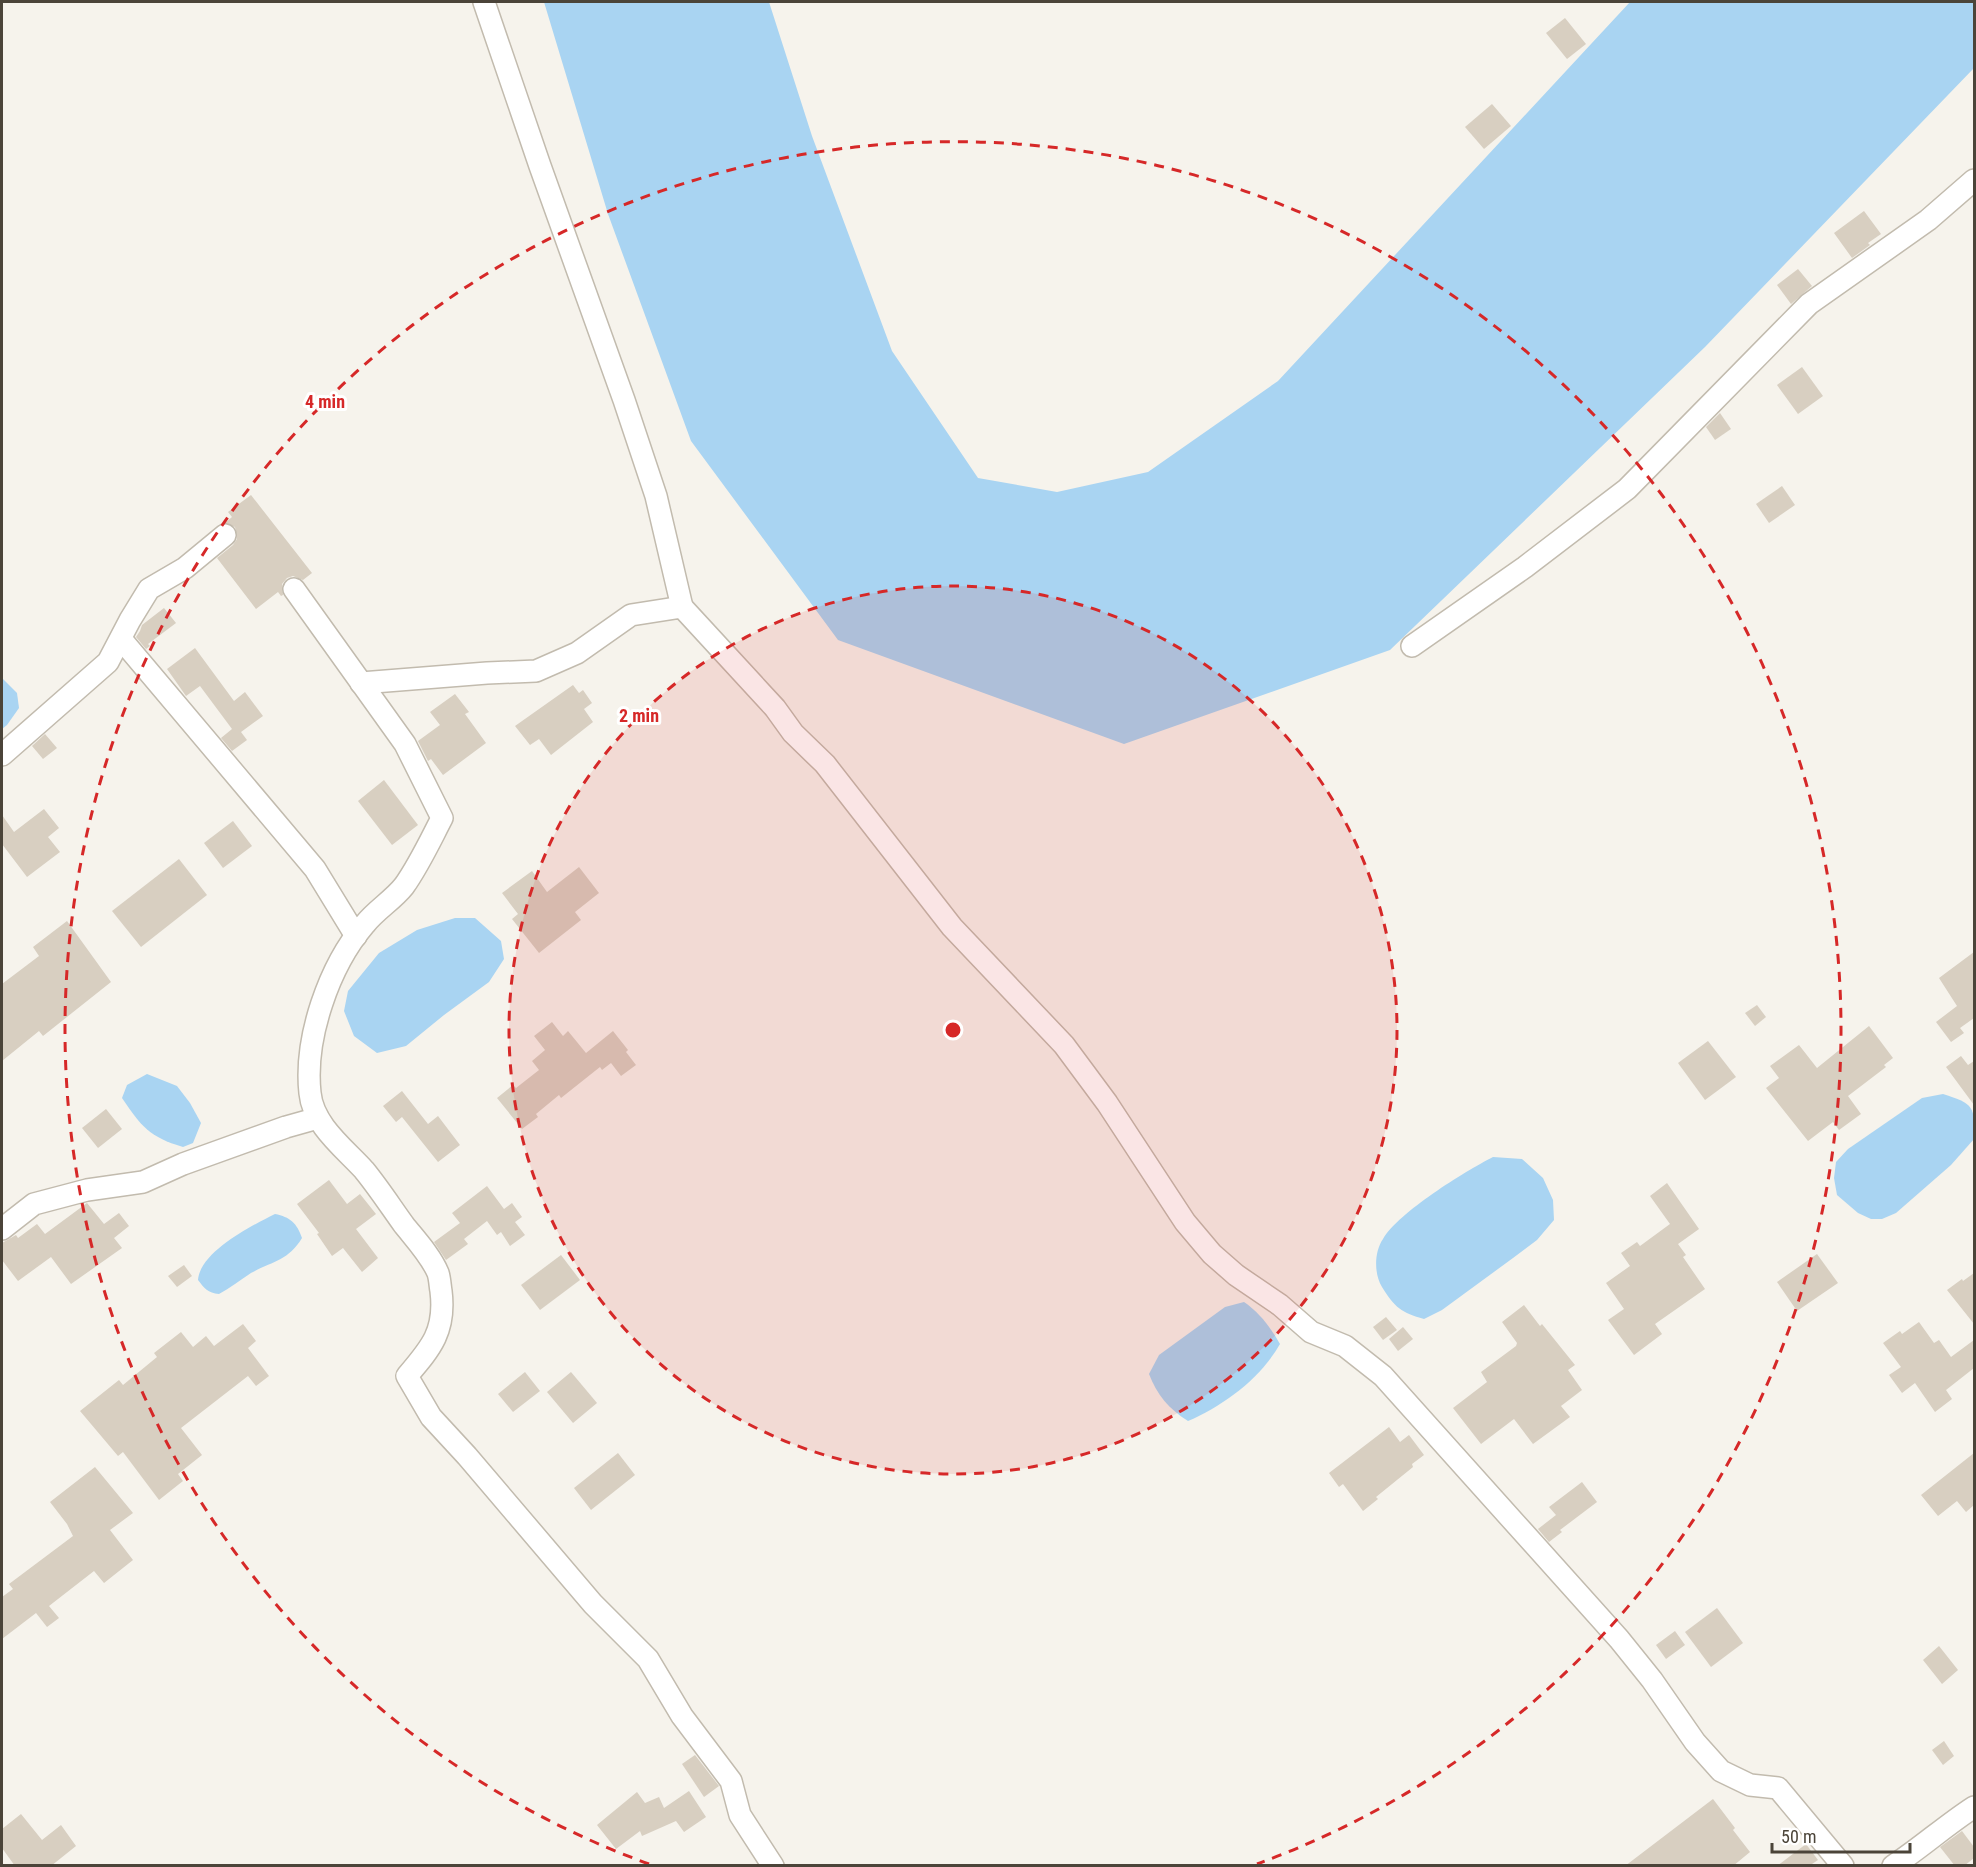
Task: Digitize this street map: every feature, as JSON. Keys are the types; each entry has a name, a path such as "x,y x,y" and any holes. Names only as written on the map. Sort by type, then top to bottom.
{"street":[{"path":"484,2 624,400 652,486 682,607 775,708 793,733 825,764 952,927 1064,1045 1107,1103 1185,1222 1212,1254 1236,1275 1280,1305 1311,1332 1345,1346 1383,1376 1612,1632 1652,1680 1695,1742 1721,1771 1750,1785 1778,1788 1843,1866"},
{"path":"1412,646 1525,567 1627,489 1809,304 1928,220 1974,180"},
{"path":"2,755 108,662 149,589 184,568 225,535"},
{"path":"294,589 405,744 442,818 424,854 404,886 366,922 339,964 321,1007 314,1032 310,1095 318,1118 364,1170 439,1274 442,1322 425,1355 406,1376 431,1417 593,1604 648,1659 682,1716 731,1781 740,1815 773,1866"},
{"path":"361,684 536,671 577,653 631,615 682,607"},
{"path":"121,639 315,869 356,936"},
{"path":"2,1229 34,1204 87,1190 143,1182 183,1164 286,1127 318,1118"},
{"path":"1893,1866 1974,1807"}],"water":[{"path":"544,2 769,2 812,136 892,351 978,478 1057,492 1148,472 1278,381 1630,2 1974,2 1974,68 1705,347 1390,650 1124,744 838,640 691,441 608,214"},
{"path":"2,678 17,693 19,708 2,729"},
{"path":"455,918 475,918 501,941 504,959 489,982 406,1046 377,1053 354,1036 344,1011 348,991 379,953 417,930"},
{"path":"147,1074 177,1086 190,1103 201,1123 193,1143 183,1147 154,1134 141,1123 122,1098 127,1085"},
{"path":"1943,1094 1967,1104 1974,1119 1974,1139 1951,1165 1896,1213 1882,1219 1871,1219 1858,1213 1837,1195 1834,1178 1836,1162 1848,1149 1922,1098"},
{"path":"1493,1157 1522,1159 1543,1178 1553,1200 1554,1220 1537,1240 1442,1310 1424,1319 1404,1312 1391,1300 1379,1282 1376,1263 1380,1244 1391,1228 1417,1205 1450,1182"},
{"path":"275,1214 285,1217 295,1225 302,1238 297,1246 280,1260 251,1273 219,1294 204,1288 198,1280 201,1270 217,1250 253,1225"},
{"path":"1244,1302 1264,1321 1280,1344 1252,1380 1228,1399 1188,1421 1164,1401 1149,1374 1159,1355 1225,1307"}],"building":[{"path":"1565,18 1586,44 1567,59 1546,33"},
{"path":"1492,104 1511,126 1484,149 1465,127"},
{"path":"1864,211 1881,234 1852,258 1834,233"},
{"path":"1798,269 1812,286 1791,304 1777,285"},
{"path":"1802,367 1823,396 1798,414 1777,385"},
{"path":"1720,413 1731,429 1715,440 1706,427"},
{"path":"1782,486 1795,505 1769,523 1756,504"},
{"path":"251,495 312,573 303,580 293,576 287,578 282,584 283,595 281,596 278,592 256,609 217,558 237,539 235,527 225,523 232,517 228,512"},
{"path":"164,608 176,623 148,644 150,646 146,649 136,637 142,625"},
{"path":"195,648 234,701 245,692 263,716 241,732 247,740 232,751 221,738 232,729 200,686 186,696 167,669"},
{"path":"573,685 579,693 583,690 592,703 584,709 593,722 551,755 539,739 530,745 515,726"},
{"path":"455,694 469,712 465,714 486,743 443,775 431,759 428,761 418,741 440,725 430,712"},
{"path":"45,734 57,748 43,759 32,746"},
{"path":"384,780 418,825 392,845 358,801"},
{"path":"44,809 59,828 48,837 60,852 27,877 2,844 2,815 14,832"},
{"path":"233,821 252,846 223,868 204,843"},
{"path":"179,859 207,895 141,947 112,911"},
{"path":"579,867 599,893 575,912 581,920 539,953 512,919 518,914 502,893 532,871 547,892"},
{"path":"67,921 111,982 43,1036 39,1031 2,1061 2,984 39,956 33,947"},
{"path":"1974,952 1974,1018 1960,1028 1964,1033 1951,1042 1936,1022 1957,1006 1939,978"},
{"path":"1757,1005 1766,1017 1755,1026 1745,1013"},
{"path":"552,1022 563,1036 568,1031 586,1053 613,1031 636,1065 621,1076 611,1063 602,1070 600,1067 561,1098 559,1095 536,1114 538,1117 522,1129 497,1098 513,1085 516,1088 539,1070 532,1061 545,1050 534,1036"},
{"path":"1869,1026 1893,1058 1884,1065 1886,1067 1848,1096 1861,1114 1839,1130 1833,1122 1808,1141 1766,1088 1779,1078 1770,1066 1799,1045 1817,1068"},
{"path":"1708,1041 1736,1077 1705,1100 1678,1063"},
{"path":"1961,1056 1968,1065 1974,1061 1974,1105 1946,1067"},
{"path":"402,1091 428,1124 438,1116 460,1145 438,1162 402,1117 396,1122 383,1106"},
{"path":"106,1109 122,1129 98,1148 82,1128"},
{"path":"329,1180 347,1204 360,1194 376,1214 356,1229 378,1258 362,1272 343,1248 332,1256 317,1234 319,1233 297,1204"},
{"path":"1667,1183 1699,1229 1678,1244 1686,1255 1683,1257 1705,1289 1655,1324 1662,1334 1634,1355 1608,1320 1624,1309 1606,1283 1630,1266 1621,1253 1637,1242 1640,1246 1670,1224 1650,1196"},
{"path":"487,1186 504,1209 512,1203 522,1217 515,1222 525,1235 510,1246 501,1232 497,1235 487,1221 464,1239 468,1244 446,1260 434,1242 460,1223 452,1213"},
{"path":"87,1203 104,1224 119,1213 129,1226 114,1238 122,1248 71,1284 51,1257 18,1281 2,1260 2,1243 16,1235 18,1238 37,1224 45,1234"},
{"path":"1817,1254 1838,1283 1797,1311 1777,1282"},
{"path":"561,1255 580,1280 540,1310 521,1285"},
{"path":"184,1265 192,1276 177,1287 168,1276"},
{"path":"1974,1273 1974,1324 1947,1290"},
{"path":"1524,1305 1575,1365 1568,1370 1582,1390 1561,1406 1570,1417 1533,1444 1514,1419 1481,1444 1453,1408 1487,1382 1481,1372 1516,1346 1517,1343 1502,1322"},
{"path":"1386,1317 1397,1330 1383,1340 1373,1327"},
{"path":"1919,1322 1934,1343 1939,1340 1951,1357 1974,1340 1974,1368 1946,1390 1952,1399 1935,1412 1915,1383 1902,1393 1889,1375 1901,1367 1883,1343"},
{"path":"243,1324 256,1341 248,1348 269,1376 256,1386 248,1376 181,1428 202,1455 178,1474 183,1481 159,1500 123,1452 118,1456 80,1411 119,1380 123,1385 157,1357 154,1353 181,1332 193,1347 206,1336 214,1346"},
{"path":"1403,1327 1413,1339 1398,1351 1389,1339"},
{"path":"525,1372 540,1391 513,1412 498,1394"},
{"path":"571,1372 597,1403 573,1423 547,1392"},
{"path":"1389,1427 1400,1442 1409,1435 1424,1455 1363,1511 1343,1484 1339,1487 1329,1473"},
{"path":"618,1453 635,1475 591,1510 574,1488"},
{"path":"1974,1453 1974,1505 1966,1512 1957,1501 1938,1516 1921,1495"},
{"path":"95,1467 133,1513 110,1530 133,1560 104,1583 94,1571 49,1606 59,1618 47,1627 36,1613 2,1639 2,1597 13,1589 9,1584 73,1536 50,1502"},
{"path":"1582,1482 1597,1502 1560,1530 1562,1532 1549,1542 1538,1529 1556,1515 1549,1507"},
{"path":"1717,1608 1743,1643 1711,1667 1685,1632"},
{"path":"1675,1631 1685,1645 1666,1659 1656,1645"},
{"path":"1939,1646 1958,1670 1942,1684 1923,1660"},
{"path":"1944,1741 1954,1756 1943,1765 1932,1750"},
{"path":"695,1755 719,1786 704,1797 682,1764"},
{"path":"689,1791 706,1817 684,1832 676,1821 642,1836 640,1831 616,1849 597,1825 637,1792 645,1803 659,1797 664,1808"},
{"path":"1713,1799 1750,1852 1733,1866 1625,1866"},
{"path":"21,1814 42,1840 61,1825 76,1846 51,1866 15,1866 2,1848 2,1829"},
{"path":"1962,1831 1974,1847 1974,1858 1964,1866 1955,1866 1940,1847"},
{"path":"1806,1844 1818,1860 1809,1866 1777,1866"}]}
